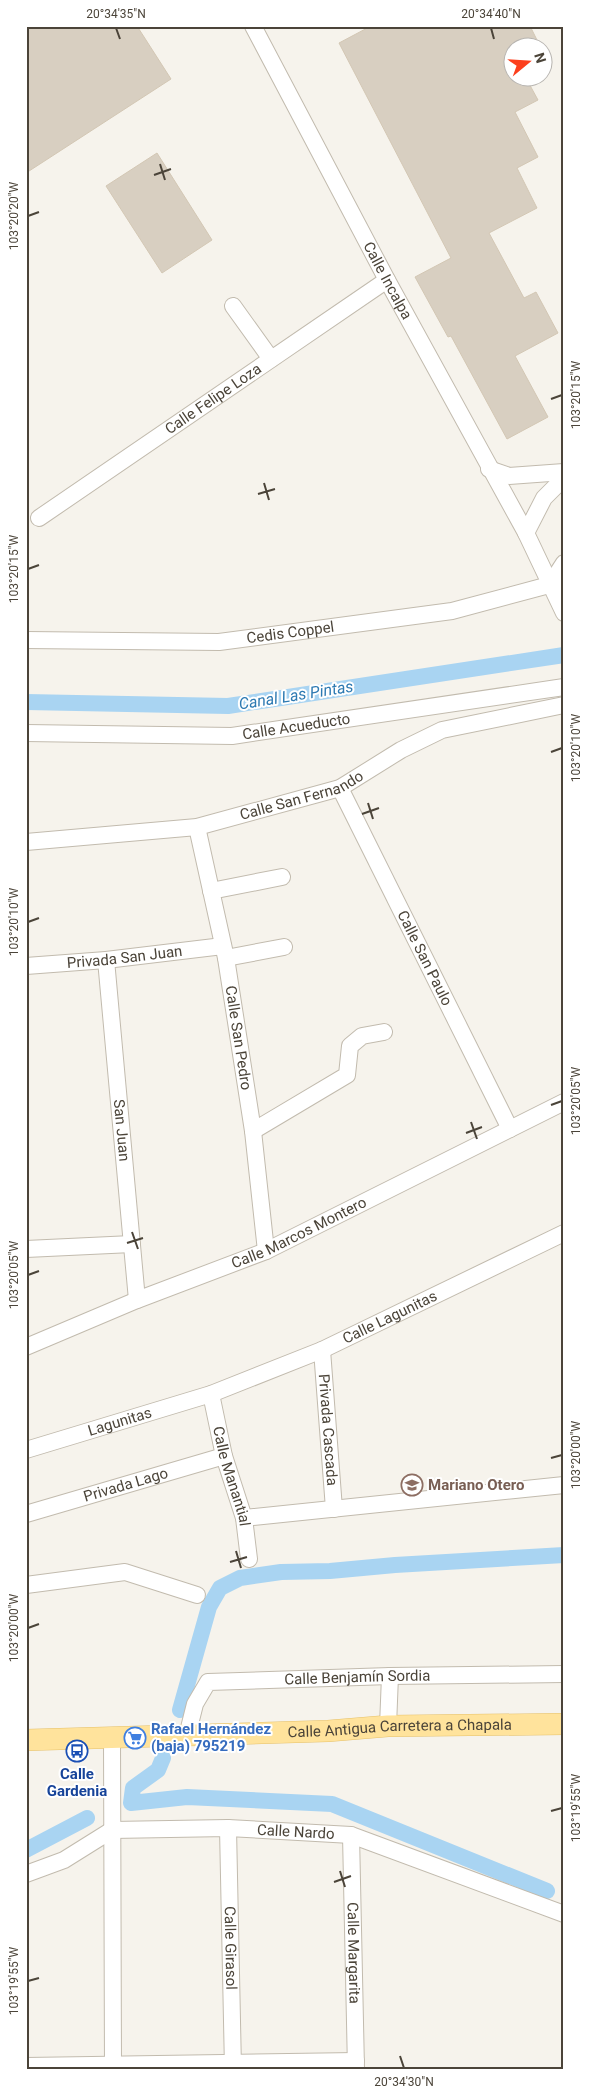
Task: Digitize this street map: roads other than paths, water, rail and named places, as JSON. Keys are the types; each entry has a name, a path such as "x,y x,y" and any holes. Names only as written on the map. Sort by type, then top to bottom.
{"main road":[{"name":"Calle Antigua Carretera a Chapala","path":"26,1740 328,1731 388,1726 564,1724"}],"street":[{"name":"Calle Incalpa","path":"253,26 489,469 557,582"},
{"name":"Calle Felipe Loza","path":"39,518 387,280"},
{"path":"233,306 272,359"},
{"path":"489,469 509,476 564,472"},
{"path":"526,533 544,498 564,478"},
{"path":"564,563 557,582 564,612"},
{"name":"Cedis Coppel","path":"26,640 219,642 452,611 557,582"},
{"name":"Calle Acueducto","path":"26,733 232,736 564,687"},
{"name":"Calle San Fernando","path":"26,842 197,827 340,788 401,750 442,730 564,705"},
{"name":"Calle San Paulo","path":"340,788 510,1129"},
{"name":"Calle San Pedro","path":"197,827 224,952 253,1131 266,1251"},
{"path":"211,891 282,877"},
{"name":"Privada San Juan","path":"26,966 284,947"},
{"name":"San Juan","path":"106,960 137,1300"},
{"path":"253,1131 347,1075 350,1046 362,1036 384,1032"},
{"name":"Calle Marcos Montero","path":"26,1347 137,1300 266,1251 564,1102"},
{"name":"Calle Lagunitas","path":"212,1394 322,1350 564,1233"},
{"path":"26,1249 132,1244"},
{"name":"Privada Cascada","path":"322,1350 334,1509"},
{"name":"Lagunitas","path":"26,1450 212,1394"},
{"name":"Calle Manantial","path":"212,1394 224,1456 244,1518 249,1559"},
{"name":"Privada Lago","path":"26,1514 224,1456"},
{"path":"244,1518 564,1485"},
{"path":"26,1585 125,1572 197,1595"},
{"name":"Calle Benjamín Sordia","path":"187,1736 195,1704 208,1682 390,1676 564,1674"},
{"path":"388,1726 390,1676"},
{"path":"112,1738 113,2067"},
{"name":"Calle Nardo","path":"112,1830 228,1828 351,1835 564,1914"},
{"name":"Calle Girasol","path":"228,1828 233,2066"},
{"path":"26,1874 64,1860 112,1830"},
{"name":"Calle Margarita","path":"351,1835 356,2065"},
{"path":"26,2066 356,2065"}],"waterway":[{"name":"Canal Las Pintas","path":"26,702 228,706 564,655"},
{"path":"180,1710 209,1607 220,1588 240,1578 281,1572 330,1571 395,1565 564,1555"},
{"path":"163,1758 158,1770 133,1788 131,1803 187,1797 332,1804 547,1891"},
{"path":"26,1850 87,1818"}],"place":[{"name":"Mariano Otero","path":"412,1485"},
{"name":"Rafael Hernández (baja) 795219","path":"135,1738"},
{"name":"Calle Gardenia","path":"77,1751"}]}
